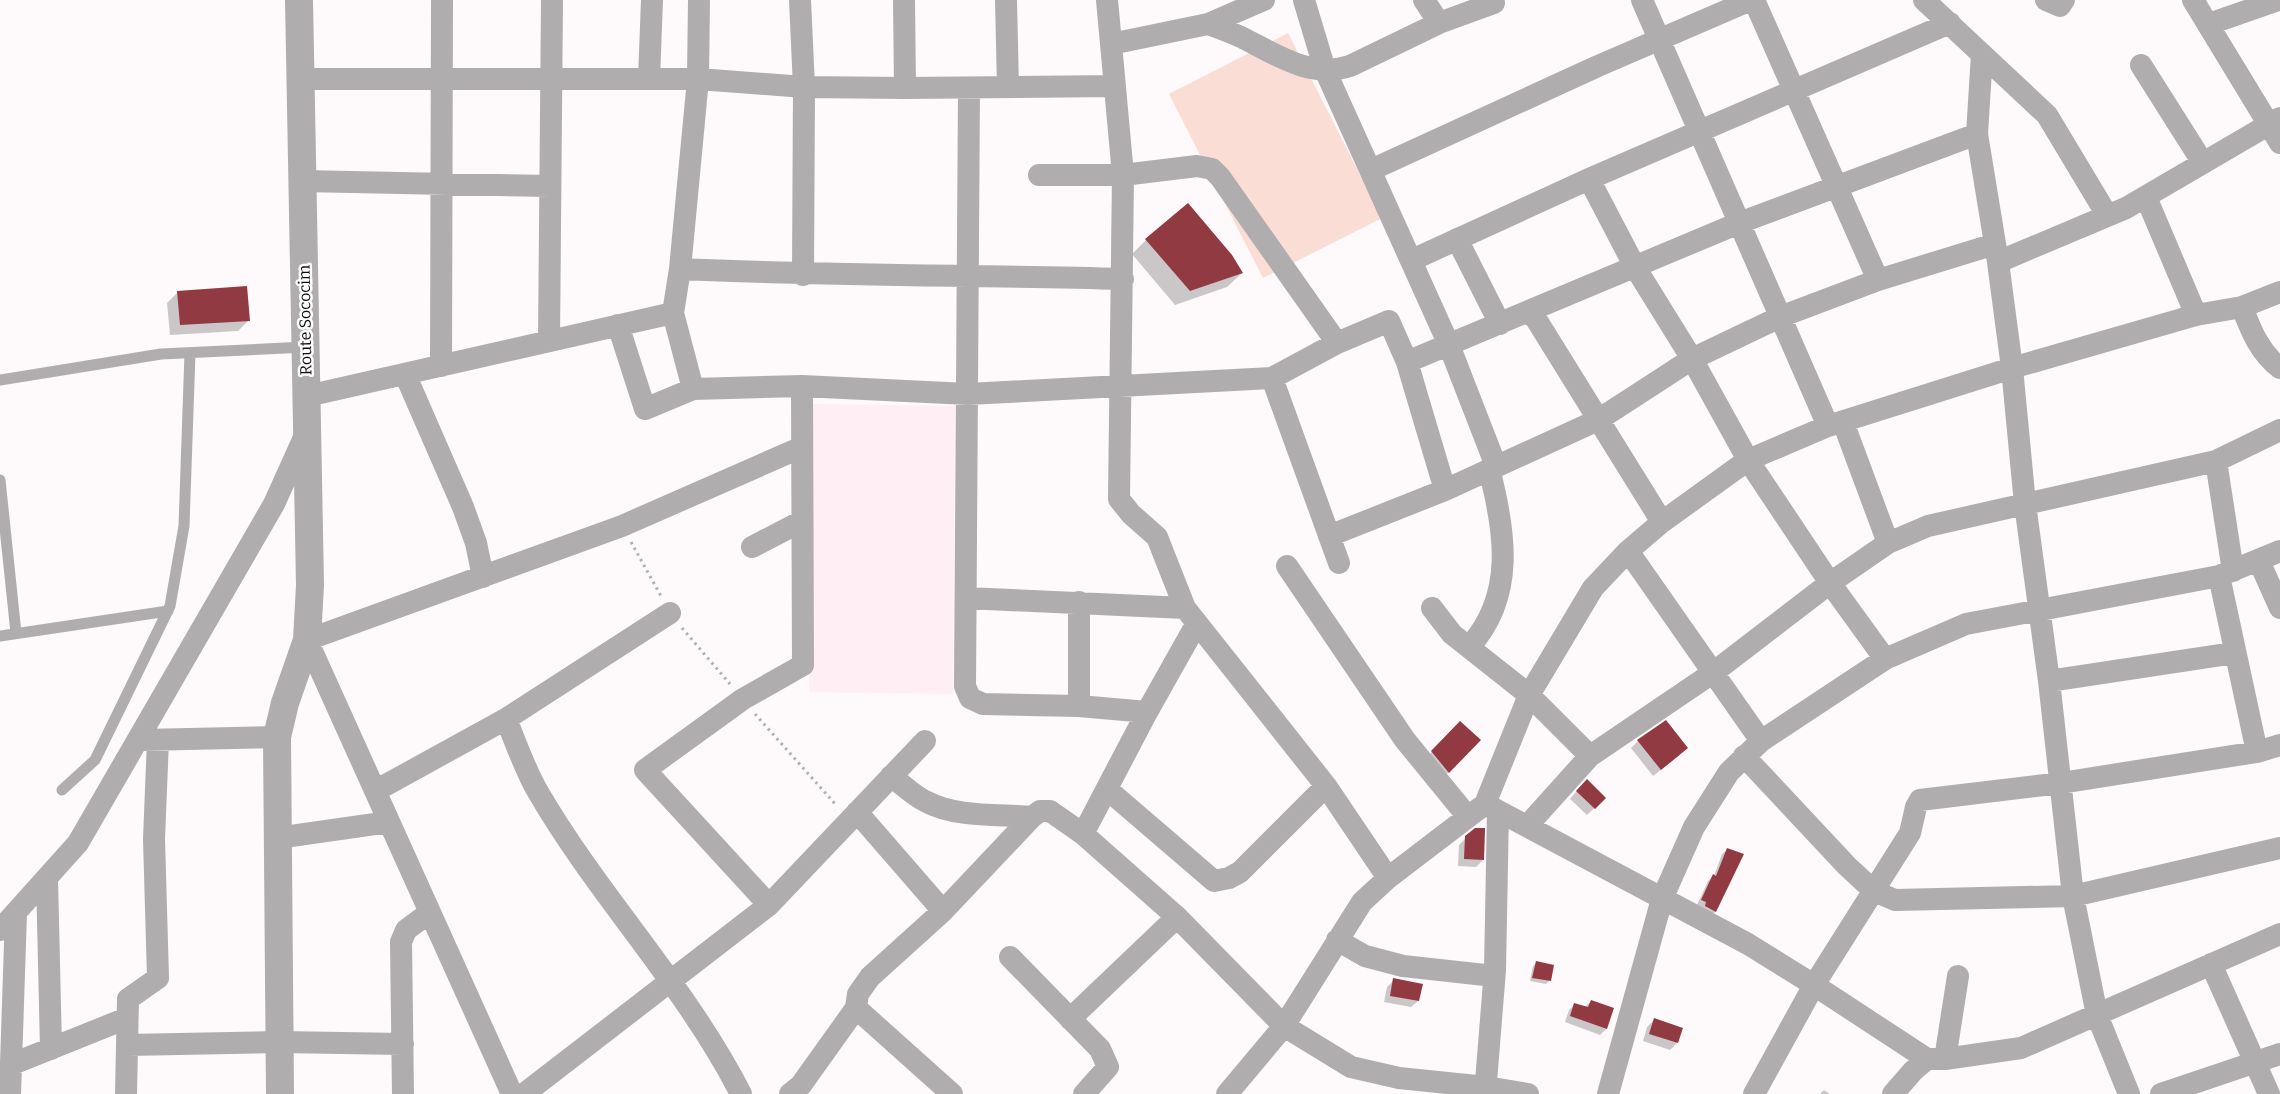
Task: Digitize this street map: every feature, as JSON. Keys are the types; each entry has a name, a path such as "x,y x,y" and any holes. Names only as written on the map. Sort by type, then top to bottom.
{"street":[{"name":"Route Sococim","path":"280,1094 277,736 284,703 307,640 310,585 299,0"},
{"path":"441,366 442,0"},
{"path":"549,341 552,0"},
{"path":"649,79 652,0"},
{"path":"693,389 673,313 680,269 698,79 699,0"},
{"path":"800,0 804,87 803,275"},
{"path":"904,0 905,88"},
{"path":"1006,0 1008,87"},
{"path":"1107,0 1123,175 1119,499 1131,514 1157,537 1191,615 1326,786 1388,878"},
{"path":"1111,44 1208,24 1264,0"},
{"path":"1304,0 1325,70 1449,345 1492,468 1500,513 1503,554 1500,592 1484,631 1469,647"},
{"path":"1424,0 1438,23"},
{"path":"1642,0 1780,317 1835,424 1888,543"},
{"path":"1371,170 1659,40 1753,0 1878,280"},
{"path":"1924,0 2047,115 2108,215"},
{"path":"2046,0 2060,6 2064,0"},
{"path":"1329,536 1445,490 1598,420 1692,359 1780,317 1878,280 1997,253 2108,215 2126,208 2203,163 2276,128 2193,0"},
{"path":"2209,24 2278,0"},
{"path":"1208,24 1239,36 1293,63 1336,71 1438,23 1494,3"},
{"path":"1412,260 1589,179 1795,92 1950,23"},
{"path":"1982,54 1977,134 1997,253 2012,368 2025,504 2049,681 2074,896 2097,1015 2129,1094"},
{"path":"2140,65 2203,163"},
{"path":"300,80 698,79 804,87 969,88 1114,86"},
{"path":"969,88 965,686 970,698 983,704 1079,706 1147,712"},
{"path":"1407,362 1739,223 1977,134"},
{"path":"1039,175 1123,175 1198,166 1212,169 1220,177 1337,343"},
{"path":"1589,179 1634,267 1692,359 1748,460 1830,583 1885,659"},
{"path":"302,181 550,186"},
{"path":"2146,197 2196,315"},
{"path":"1456,239 1500,324"},
{"path":"680,269 803,275 967,275 1122,279"},
{"path":"1486,1090 1494,976 1484,810 1529,695 1593,588 1628,551 1662,522 1748,460 1835,424 2012,368 2196,315 2242,306 2280,292"},
{"path":"2242,306 2256,342 2264,353 2280,368"},
{"path":"1531,311 1662,522"},
{"path":"307,396 673,313"},
{"path":"618,325 644,409 693,389 802,386 968,394 1272,378 1337,343 1389,321 1407,362 1445,490"},
{"path":"405,374 463,507 476,543 483,577"},
{"path":"1272,378 1339,563"},
{"path":"769,905 645,770 743,700 803,665 802,386"},
{"path":"0,930 78,843 147,740 274,504 308,430"},
{"path":"1528,825 1590,756 1714,672 1830,583 1888,543 1928,526 2216,461 2280,430"},
{"path":"512,1094 307,640 622,526 802,447"},
{"path":"2216,461 2234,654 2257,752"},
{"path":"752,547 802,522"},
{"path":"1628,551 1762,740"},
{"path":"1608,1094 1662,899 1699,816 1729,772 1762,740 1885,659 1966,624 2226,574 2280,551"},
{"path":"2259,561 2280,608"},
{"path":"1286,566 1405,740 1484,810 1528,825 1748,944 1936,1060"},
{"path":"966,598 1079,602 1191,615"},
{"path":"1079,602 1079,706"},
{"path":"1432,608 1452,634 1529,695 1590,756"},
{"path":"375,791 506,719 670,612"},
{"path":"1083,834 1108,790 1147,712 1191,615"},
{"path":"2049,681 2234,654"},
{"path":"506,719 537,790 576,851 720,1054 741,1094"},
{"path":"147,740 277,736"},
{"path":"126,1094 128,999 158,978 154,839 147,740"},
{"path":"524,1094 769,905 925,741"},
{"path":"1754,1094 1814,985 1910,833 1916,807 1920,800 2061,783 2257,752 2280,745"},
{"path":"1744,756 1806,824 1874,892 1887,898 1902,901 2074,896 2280,848"},
{"path":"891,776 925,801 942,808 958,812 1032,816"},
{"path":"1108,790 1214,881 1229,878 1240,872 1326,786"},
{"path":"1228,1094 1284,1026 1362,902 1388,878 1484,810"},
{"path":"790,1094 801,1085 856,1008 858,994 870,976 943,911 1032,816 1040,811 1050,811 1083,834 1177,917 1284,1026 1351,1067 1397,1086 1528,1094"},
{"path":"853,816 943,911"},
{"path":"277,838 389,822"},
{"path":"47,878 51,1049"},
{"path":"10,1094 16,913"},
{"path":"403,1094 401,942 406,930 429,913"},
{"path":"1070,1019 1177,917"},
{"path":"1893,1094 1913,1071 1936,1060 2021,1048 2280,934"},
{"path":"1337,940 1366,956 1403,966 1494,976"},
{"path":"1010,957 1100,1049 1108,1067 1084,1094"},
{"path":"2211,964 2269,1094"},
{"path":"1936,1060 1958,976"},
{"path":"856,1008 952,1094"},
{"path":"10,1065 127,1018"},
{"path":"127,1045 280,1042 403,1044"},
{"path":"2161,1094 2280,1054"}],"lane":[{"path":"0,380 161,354 306,347"},
{"path":"62,790 95,760 168,611 184,526 190,353"},
{"path":"0,480 16,633"},
{"path":"0,636 168,611"}],"path":[{"path":"622,526 670,612 743,700 853,816"}],"shaded area":[{"path":"1288,33 1382,218 1263,278 1169,94"},
{"path":"811,404 955,406 953,694 809,692"}],"building":[{"path":"1188,203 1232,255 1243,273 1190,291 1145,239"},
{"path":"247,286 250,321 180,325 177,291"},
{"path":"1666,720 1688,748 1661,770 1637,740"},
{"path":"1460,721 1481,740 1449,773 1431,751"},
{"path":"1587,779 1606,798 1595,809 1576,791"},
{"path":"1475,828 1485,828 1484,860 1464,859 1465,836"},
{"path":"1727,848 1744,854 1716,912 1705,906 1706,902 1701,900 1713,874 1716,876"},
{"path":"1536,961 1554,965 1551,981 1532,978"},
{"path":"1393,978 1423,984 1419,1001 1390,996"},
{"path":"1591,1000 1614,1008 1607,1029 1570,1016 1574,1003 1588,1007"},
{"path":"1654,1018 1683,1028 1678,1043 1649,1034"}]}
